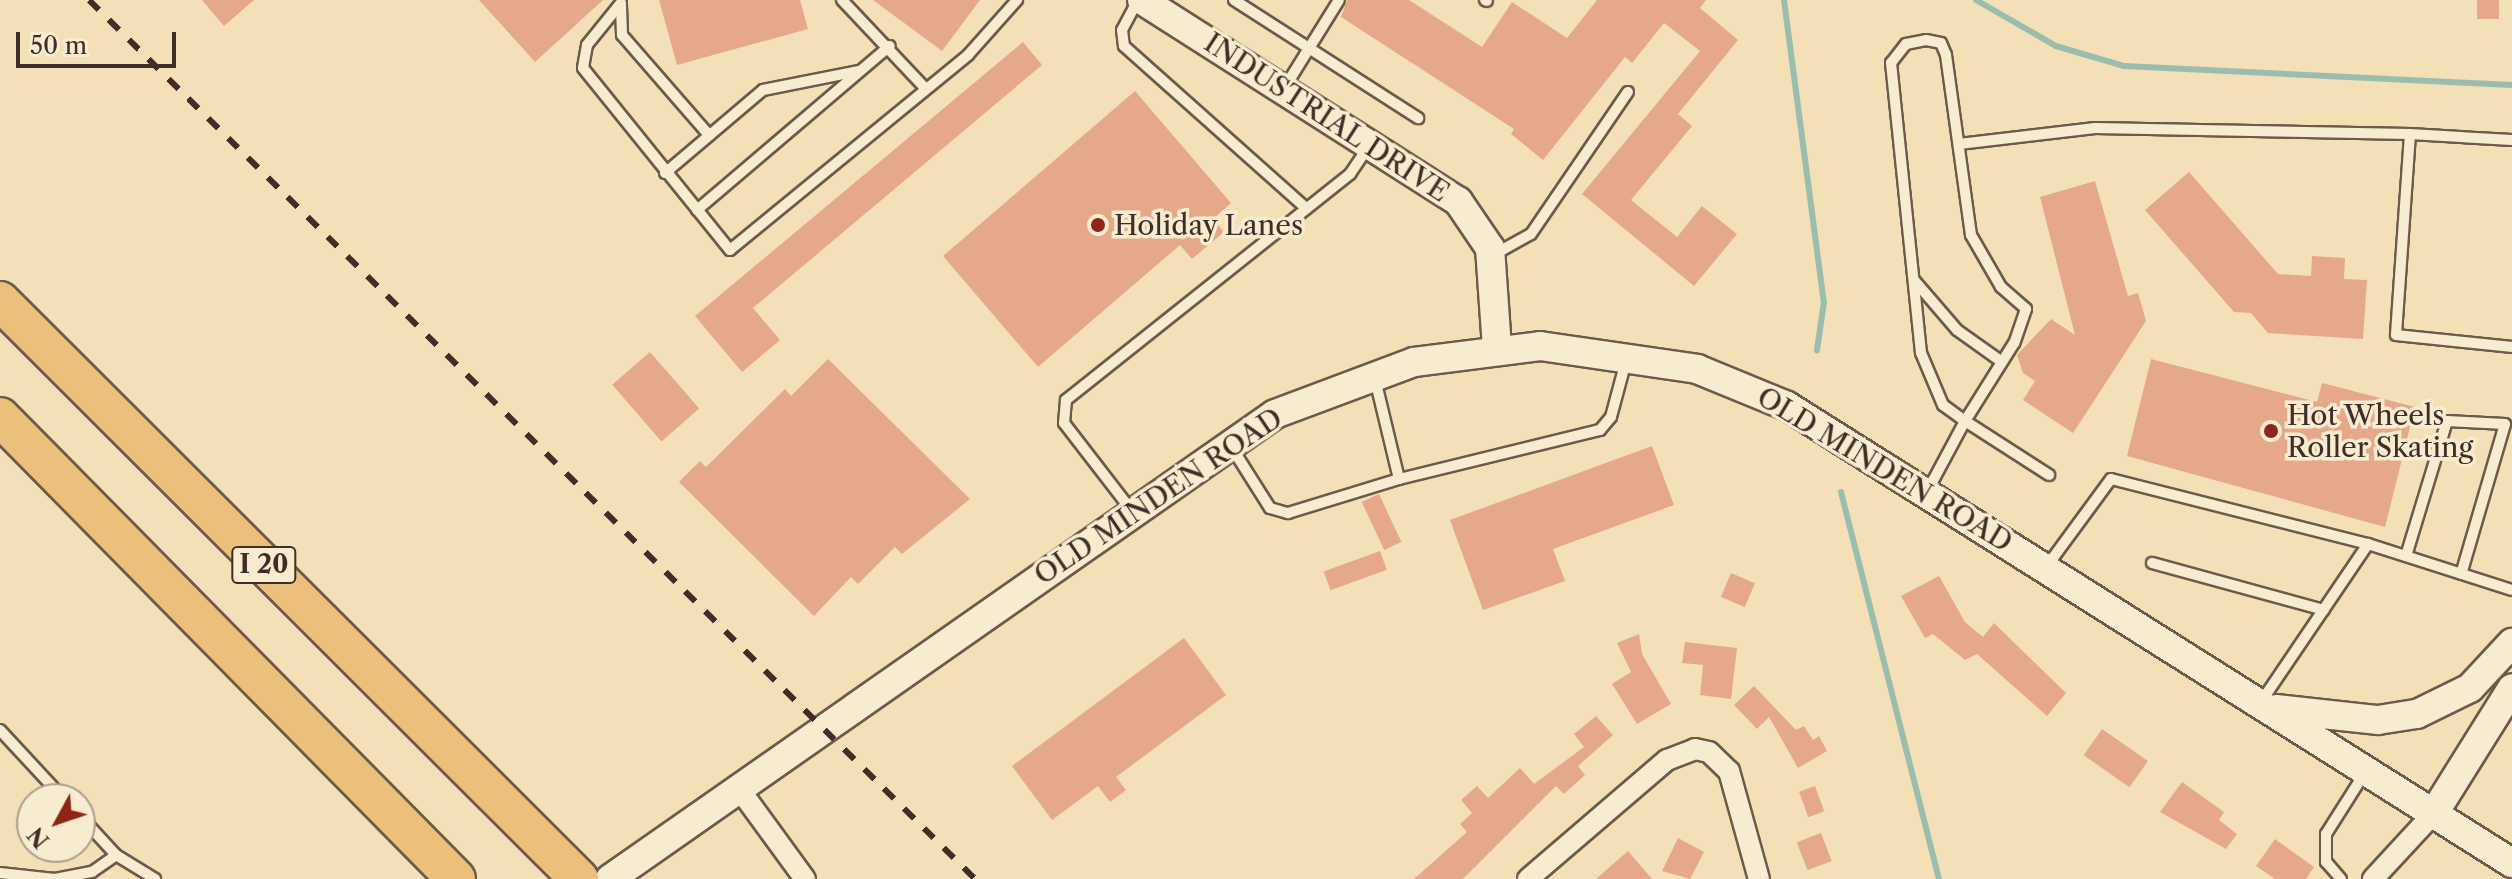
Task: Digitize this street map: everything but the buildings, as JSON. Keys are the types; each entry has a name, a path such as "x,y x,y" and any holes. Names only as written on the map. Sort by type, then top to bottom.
{"highway":[{"name":"I 20","path":"0,301 579,879"},
{"path":"0,417 456,879"}],"main road":[{"name":"INDUSTRIAL DRIVE","path":"1154,3 1458,201 1491,256 1497,349"},
{"name":"OLD MINDEN ROAD","path":"610,879 1229,443 1285,409 1374,374 1497,349 1627,355 1697,369 1769,397 1928,490 2512,863"},
{"path":"2264,705 2360,719 2417,714 2470,688 2512,643"},
{"path":"2434,813 2512,688"}],"street":[{"path":"1528,879 1667,760 1709,752 1729,771 1759,879"},
{"path":"740,790 805,879"},
{"path":"2373,879 2434,813"}],"lane":[{"path":"842,0 890,46 926,89"},
{"path":"621,2 587,45 583,68 730,250 926,89 1017,0"},
{"path":"1234,0 1418,118"},
{"path":"1284,89 1339,0"},
{"path":"621,2 622,35 709,135"},
{"path":"1154,3 1122,30 1124,46 1306,208"},
{"path":"1928,490 1965,421 2002,362 2026,309 2001,287 1971,235 1941,43 1906,44 1891,63 1921,353 1943,405 1965,421 2049,475"},
{"path":"697,210 890,46"},
{"path":"665,173 763,90 861,71"},
{"path":"1491,256 1531,234 1628,92"},
{"path":"1959,144 2095,128 2410,134 2512,140"},
{"path":"2410,134 2396,335 2512,347"},
{"path":"1132,511 1064,423 1066,400 1350,174 1371,143"},
{"path":"1914,280 1957,330 2002,362"},
{"path":"1229,443 1270,508 1288,513 1399,479 1600,430 1611,417 1627,355"},
{"path":"1374,374 1399,479"},
{"path":"2406,556 2447,421 2505,424 2461,574"},
{"path":"2047,566 2111,479 2368,544 2512,590"},
{"path":"2264,705 2368,544"},
{"path":"2152,563 2324,610"},
{"path":"0,730 49,783"},
{"path":"2341,879 2326,862 2326,834 2366,770"},
{"path":"96,833 116,855 155,879"},
{"path":"0,873 55,879 92,872 116,855"}],"waterway":[{"path":"1784,0 1824,302 1817,350"},
{"path":"1976,0 2056,46 2124,66 2512,85"},
{"path":"1841,492 1939,879"}],"railway":[{"path":"89,0 975,879"}],"place":[{"name":"Holiday Lanes","path":"1098,225"},
{"name":"Hot Wheels Roller Skating","path":"2271,431"}]}
